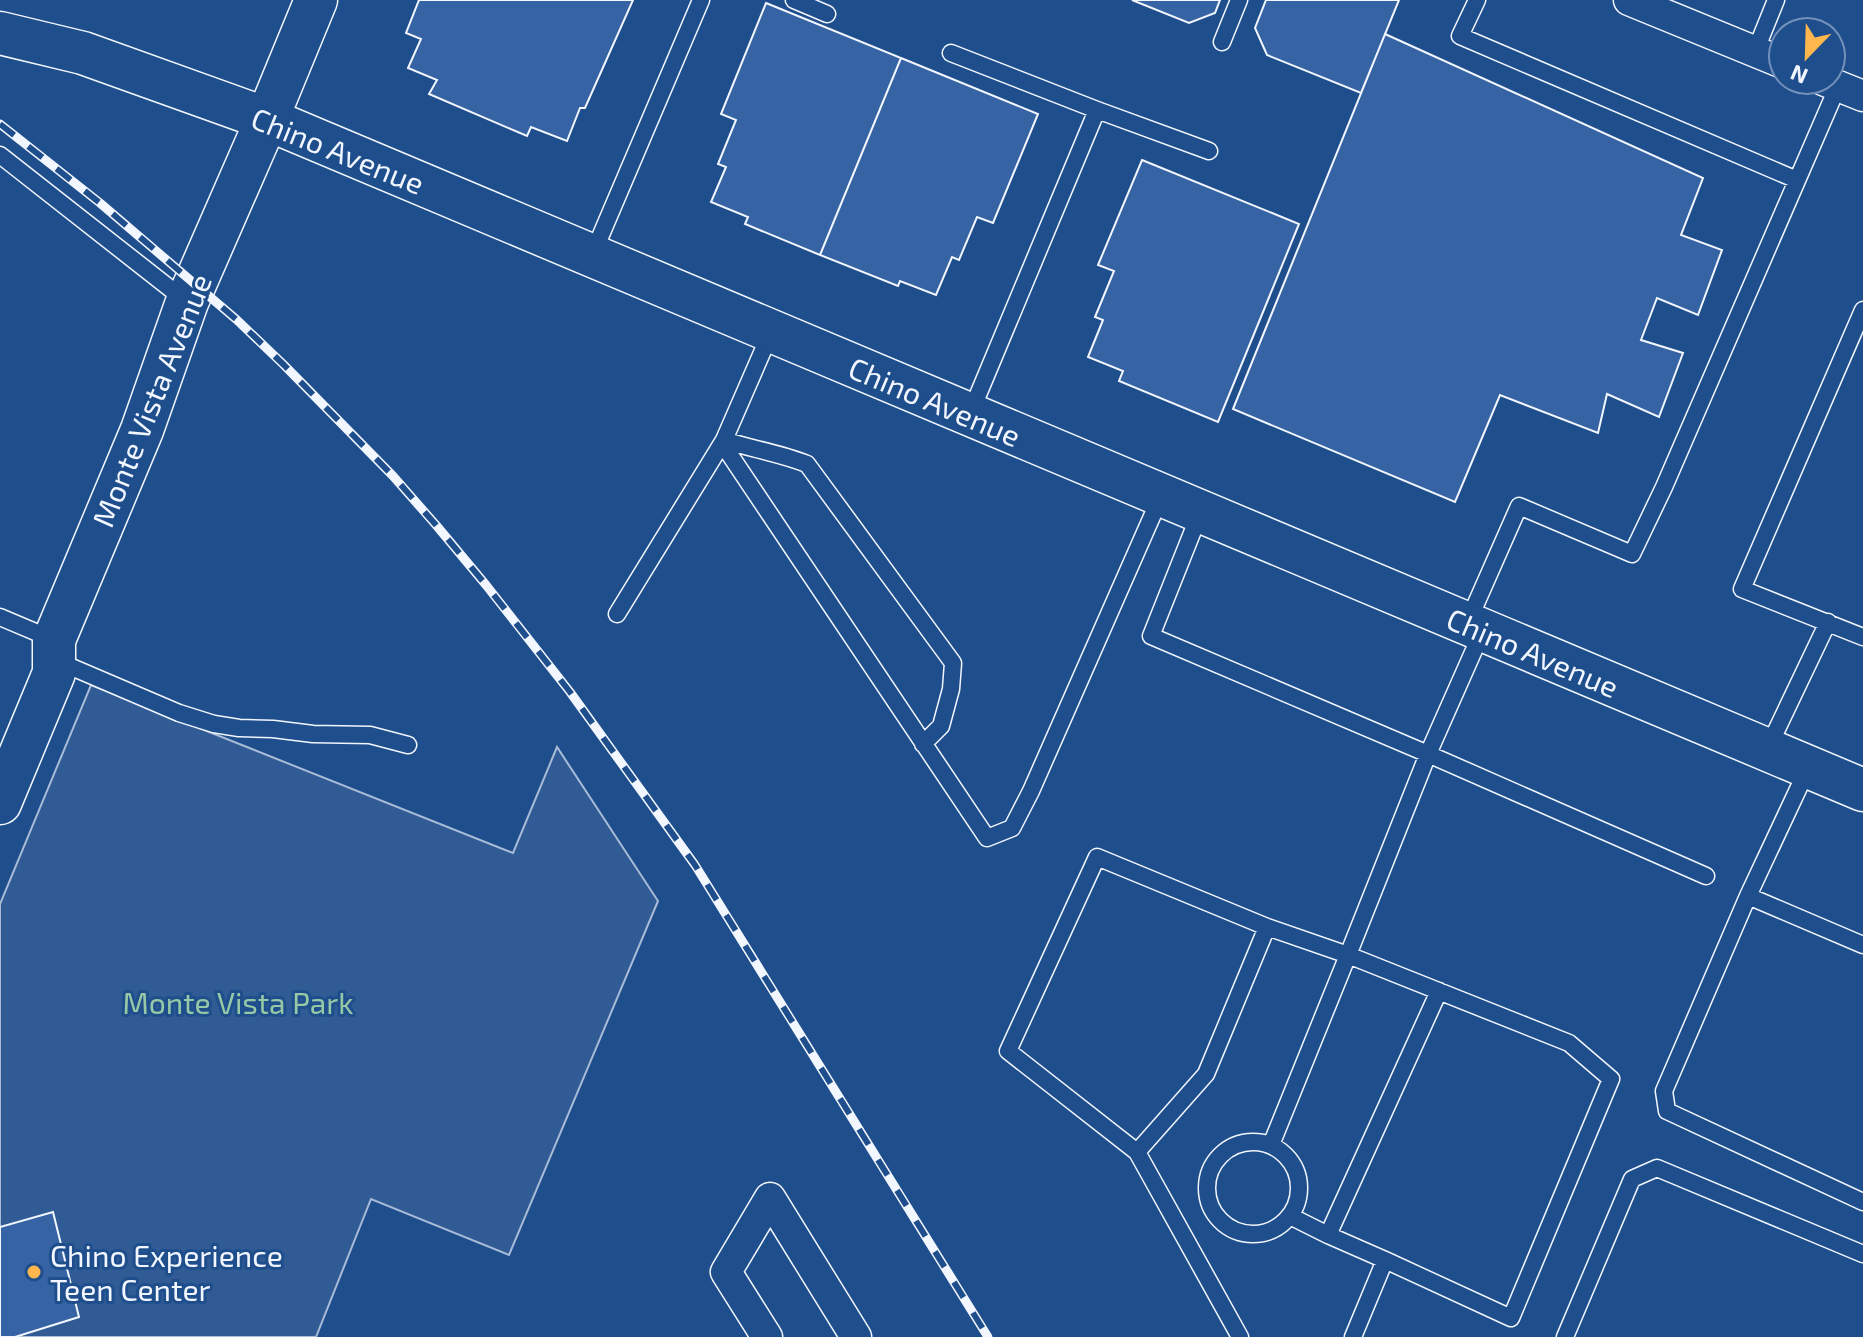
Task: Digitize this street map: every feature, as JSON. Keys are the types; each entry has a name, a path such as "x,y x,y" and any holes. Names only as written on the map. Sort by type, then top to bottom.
{"main road":[{"name":"Monte Vista Avenue","path":"0,803 54,673 54,649 142,430 187,302 316,0"},
{"name":"Chino Avenue","path":"0,33 83,53 267,119 1863,790"}],"street":[{"path":"1629,0 1767,57"},
{"path":"767,1337 726,1272 770,1198 856,1337"}],"lane":[{"path":"592,256 701,0"},
{"path":"794,0 827,14"},
{"path":"1222,42 1239,0"},
{"path":"1477,0 1460,36 1797,180"},
{"path":"1755,52 1776,0"},
{"path":"951,53 1209,151"},
{"path":"1271,1145 1428,754 1519,506 1632,554 1837,96"},
{"path":"969,416 1097,110"},
{"path":"0,155 187,302"},
{"path":"1863,310 1742,589 1863,637"},
{"path":"617,614 724,440 771,332"},
{"path":"724,440 728,452 987,838 1012,828 1031,791 1161,496"},
{"path":"724,440 807,464 953,663 951,689 941,726 923,744"},
{"path":"1200,513 1151,636 1706,876"},
{"path":"0,617 54,649 179,713 214,724 313,734 370,735 408,745"},
{"path":"1767,750 1828,622"},
{"path":"1808,767 1748,896 1664,1091 1667,1111 1863,1202"},
{"path":"1240,1337 1137,1152 1008,1051 1097,857 1267,927 1348,955 1569,1043 1611,1079 1511,1318 1290,1216"},
{"path":"1748,896 1863,945"},
{"path":"1137,1152 1206,1074 1267,927"},
{"path":"1328,1235 1439,991"},
{"path":"1242,1143 1271,1145 1283,1153 1298,1176 1299,1190 1290,1216 1266,1232 1251,1234 1224,1224 1208,1200 1210,1171 1217,1158 1242,1143"},
{"path":"1565,1337 1632,1179 1657,1168 1863,1254"},
{"path":"1353,1337 1385,1260"}],"shaded area":[{"name":"Monte Vista Park","path":"91,685 513,853 557,747 658,901 509,1255 371,1199 316,1337 0,1337 0,904"}],"building":[{"path":"419,0 633,0 567,141 531,127 527,136 429,94 437,80 408,68 421,39 406,33"},
{"path":"1132,0 1220,0 1215,13 1189,23"},
{"path":"1266,0 1399,0 1361,93 1267,55 1255,28"},
{"path":"766,3 901,58 820,255 745,224 748,217 711,202 726,167 718,164 736,120 721,114"},
{"path":"1385,34 1703,178 1681,235 1722,250 1698,315 1657,298 1641,340 1683,353 1659,417 1607,394 1598,433 1500,395 1455,502 1233,409"},
{"path":"901,58 1038,114 993,223 977,217 959,260 952,257 936,295 900,281 898,286 820,255"},
{"path":"1142,160 1299,224 1218,422 1119,381 1123,371 1088,357 1103,320 1095,317 1114,271 1098,265"},
{"name":"Chino Experience Teen Center","path":"53,1212 79,1317 15,1337 0,1337 0,1227"}],"railway":[{"path":"0,124 100,203 237,320 393,476 486,585 570,692 695,865 988,1337"}],"place":[{"name":"Chino Experience Teen Center","path":"34,1272"}]}
